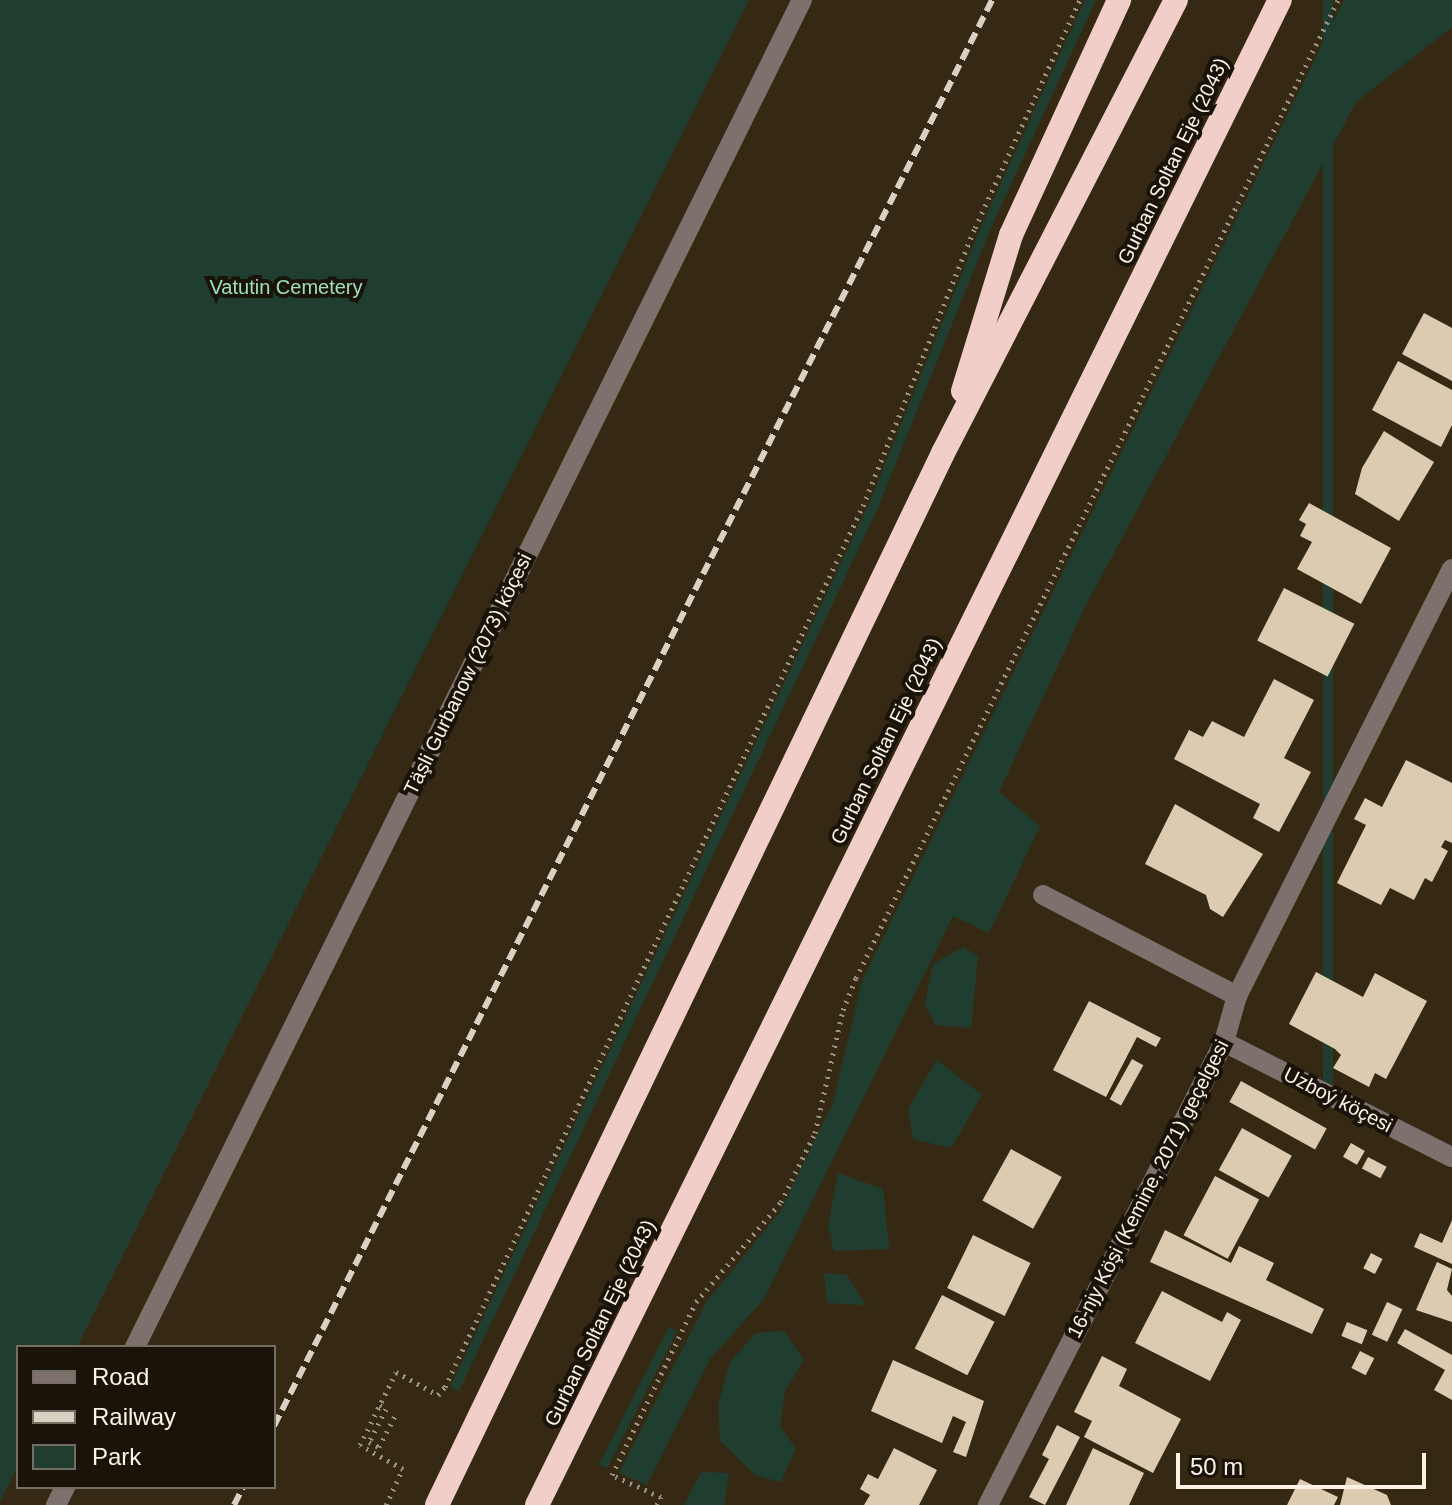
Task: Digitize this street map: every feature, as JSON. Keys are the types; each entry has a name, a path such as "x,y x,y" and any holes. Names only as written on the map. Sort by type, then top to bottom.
{"highway":[{"path":"943,453 1011,235 1119,0"},
{"path":"437,1505 943,453 1176,0"},
{"name":"Gurban Soltan Eje (2043)","path":"537,1505 1280,0"}],"street":[{"name":"Täşli Gurbanow (2073) köçesi","path":"136,1345 802,0"},
{"name":"16-njy Köşi (Kemine, 2071) geçelgesi","path":"988,1505 1224,1042 1237,996 1452,569"},
{"path":"1043,895 1237,996"},
{"name":"Uzboý köçesi","path":"1224,1042 1452,1157"}],"path":[{"path":"386,1505 403,1469 360,1445 396,1372 438,1395 445,1387 863,506 975,228 1080,0"},
{"path":"657,1505 661,1497 612,1475 696,1302 781,1202 815,1133 843,1010 856,978 1338,0"},
{"path":"380,1405 386,1409 369,1442 379,1447 395,1416"}],"green space":[{"name":"Vatutin Cemetery","path":"0,0 749,0 78,1345 16,1345 16,1470 0,1502"},
{"path":"1085,0 1096,0 990,230 877,510 459,1391 450,1387 868,506 981,227"},
{"path":"1323,0 1333,0 1333,1085 1323,1085"},
{"path":"1344,0 1452,0 1452,27 1356,102 1086,605 999,792 1040,826 989,933 953,916 764,1299 710,1359 647,1485 619,1473 707,1301 780,1212 833,1103 862,981"},
{"path":"963,947 978,956 971,1028 935,1025 925,1004 933,964"},
{"path":"937,1060 982,1095 951,1148 913,1139 908,1109"},
{"path":"838,1173 883,1189 889,1249 834,1251 828,1227"},
{"path":"824,1273 847,1275 866,1305 827,1303"},
{"path":"669,1327 677,1331 607,1468 599,1464"},
{"path":"784,1331 804,1360 785,1391 780,1426 796,1449 781,1482 755,1475 720,1441 718,1405 730,1362 756,1333"},
{"path":"701,1472 729,1473 724,1505 684,1505"}],"building":[{"path":"1424,313 1452,328 1452,381 1402,354"},
{"path":"1398,361 1452,390 1452,425 1441,447 1372,410"},
{"path":"1384,431 1434,462 1399,521 1355,494 1362,468"},
{"path":"1309,503 1391,548 1361,604 1297,569 1312,542 1300,536 1306,524 1299,520"},
{"path":"1284,588 1354,624 1328,676 1257,641"},
{"path":"1274,679 1314,700 1284,758 1311,772 1279,832 1253,818 1260,804 1174,759 1189,730 1203,737 1212,721 1244,737"},
{"path":"1406,760 1452,783 1452,843 1445,840 1441,847 1448,851 1432,882 1425,878 1414,900 1390,888 1381,905 1337,883 1366,825 1354,819 1365,798 1382,807"},
{"path":"1175,804 1263,854 1223,917 1210,909 1206,895 1145,864"},
{"path":"1316,972 1363,997 1375,973 1427,1001 1386,1079 1375,1073 1369,1087 1333,1068 1341,1055 1335,1049 1289,1024"},
{"path":"1089,1001 1161,1038 1156,1047 1137,1037 1106,1097 1053,1070"},
{"path":"1132,1059 1143,1065 1121,1106 1110,1099"},
{"path":"1241,1081 1327,1129 1315,1150 1229,1102"},
{"path":"1242,1128 1292,1156 1269,1198 1219,1170"},
{"path":"1351,1143 1365,1151 1357,1165 1343,1157"},
{"path":"1011,1149 1062,1177 1033,1229 982,1201"},
{"path":"1368,1157 1387,1167 1380,1178 1362,1168"},
{"path":"1215,1176 1259,1199 1228,1259 1184,1235"},
{"path":"1452,1220 1452,1264 1414,1247 1420,1233 1442,1243"},
{"path":"1165,1230 1231,1263 1239,1246 1274,1263 1266,1280 1324,1309 1312,1334 1150,1262"},
{"path":"973,1235 1031,1263 1005,1316 947,1288"},
{"path":"1371,1253 1383,1259 1375,1274 1363,1268"},
{"path":"1437,1262 1452,1269 1447,1290 1452,1296 1452,1322 1416,1310"},
{"path":"1162,1291 1222,1322 1227,1312 1241,1320 1210,1381 1135,1343"},
{"path":"942,1295 995,1322 967,1375 915,1348"},
{"path":"1387,1302 1402,1309 1387,1342 1372,1335"},
{"path":"1347,1322 1367,1330 1362,1344 1341,1336"},
{"path":"1405,1329 1452,1355 1452,1400 1434,1390 1445,1370 1397,1343"},
{"path":"1360,1351 1374,1358 1366,1375 1351,1368"},
{"path":"1102,1356 1127,1369 1119,1386 1181,1419 1153,1473 1084,1437 1092,1421 1074,1412"},
{"path":"893,1360 984,1401 966,1457 953,1452 966,1422 953,1416 942,1443 871,1411"},
{"path":"1057,1425 1080,1437 1045,1505 1029,1497 1049,1459 1042,1455"},
{"path":"894,1448 937,1470 919,1505 864,1505 870,1495 860,1489 868,1474 878,1479"},
{"path":"1093,1448 1144,1473 1129,1505 1066,1505"},
{"path":"1347,1477 1387,1495 1391,1505 1340,1505"},
{"path":"1300,1479 1338,1497 1334,1505 1287,1505"}],"railway":[{"path":"276,1422 992,0"},
{"path":"234,1505 242,1489"}]}
